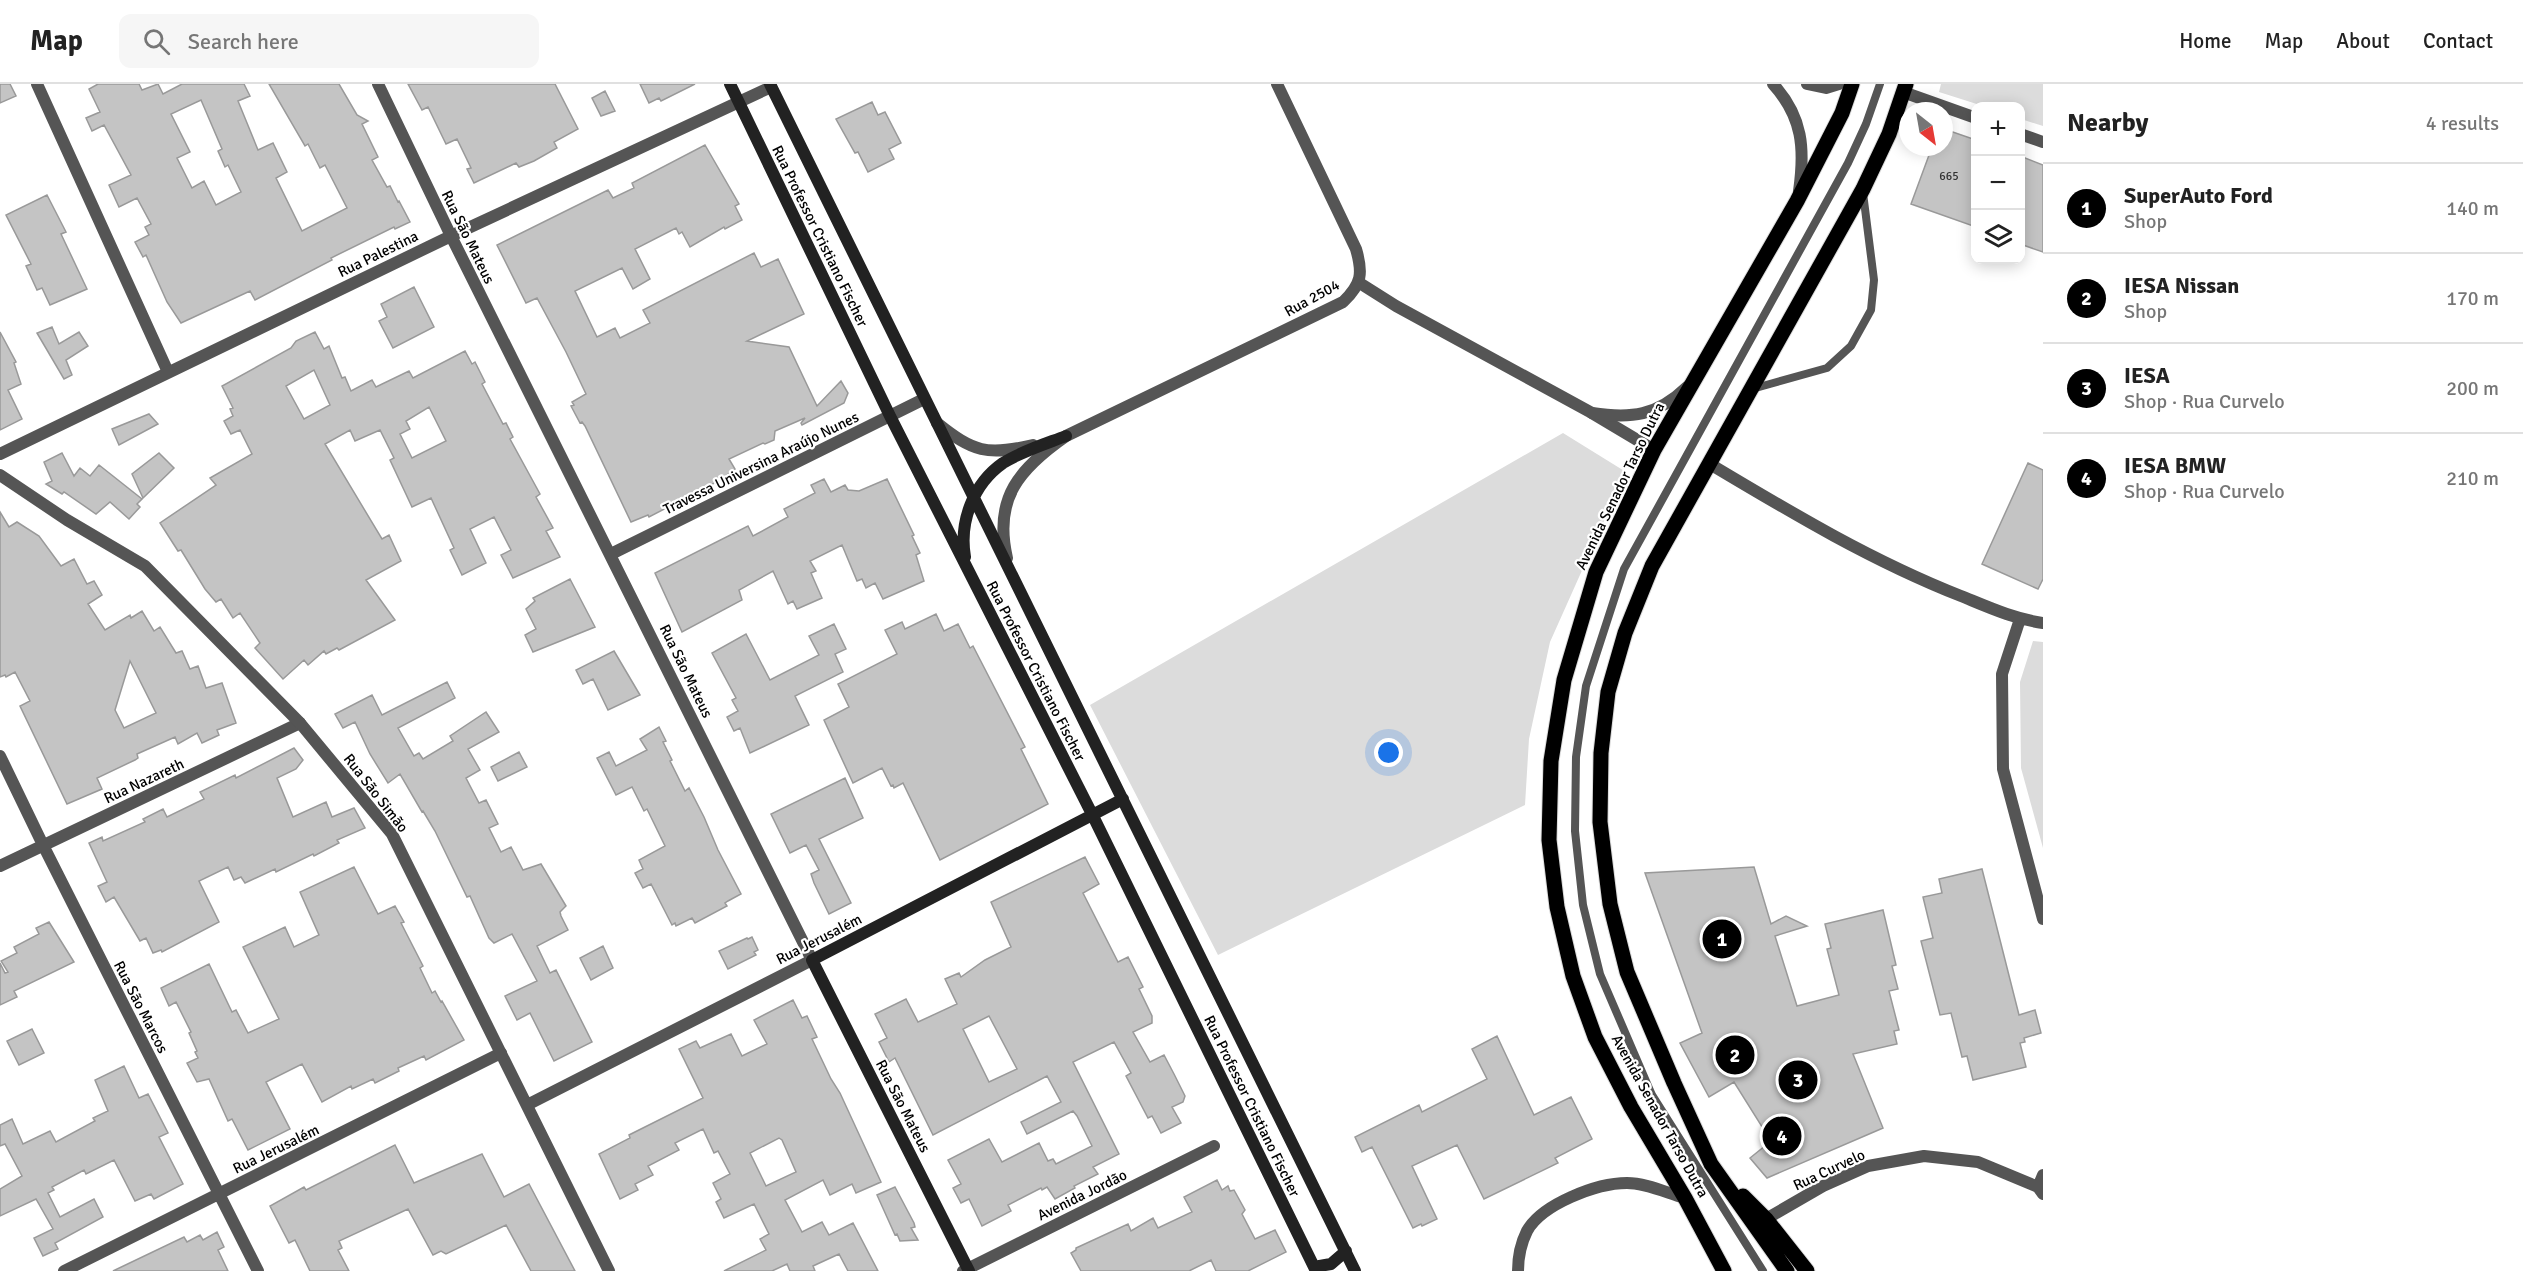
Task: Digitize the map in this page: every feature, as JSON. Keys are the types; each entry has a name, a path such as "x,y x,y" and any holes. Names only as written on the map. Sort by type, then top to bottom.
{"main road":[{"name":"Rua Professor Cristiano Fischer","path":"730,84 890,416 1093,816 1315,1269"},
{"name":"Avenida Senador Tarso Dutra","path":"1726,1269 1631,1107 1595,1037 1573,976 1557,907 1549,840 1551,761 1564,680 1596,572 1654,450 1797,201 1842,113 1852,84"},
{"name":"Rua Professor Cristiano Fischer","path":"771,85 1355,1271"},
{"name":"Avenida Senador Tarso Dutra","path":"1787,1271 1711,1164 1627,972 1610,904 1600,822 1601,753 1608,692 1625,633 1653,566 1863,189 1889,134 1905,88"},
{"path":"967,569 962,541 965,519 974,497 988,476 1002,464 1029,450 1066,436"},
{"name":"Rua Jerusalém","path":"812,960 1123,799"},
{"name":"Rua São Mateus","path":"812,960 966,1270"},
{"name":"Avenida Senador Tarso Dutra","path":"1711,1164 1766,1219 1807,1271"},
{"path":"1315,1269 1331,1264 1346,1251"}],"street":[{"path":"37,84 168,372"},
{"name":"Rua São Mateus","path":"378,84 451,236 812,960"},
{"path":"1277,84 1356,249 1361,268 1359,282"},
{"path":"1773,84 1784,97 1799,126 1803,163 1797,201"},
{"path":"1807,84 1826,88 1839,84"},
{"name":"Rua Palestina","path":"0,454 451,236 739,103 771,85"},
{"path":"1905,88 1971,116"},
{"path":"2025,136 2043,142"},
{"name":"Rua 2504","path":"1009,568 1003,540 1005,514 1012,488 1022,472 1040,454 1066,436 1343,302 1359,282 1396,306 1592,413 1654,450"},
{"name":"Rua 2504","path":"1592,413 1621,417 1647,413 1674,399 1695,379"},
{"name":"Travessa Universina Araújo Nunes","path":"611,554 924,399"},
{"name":"Rua 2504","path":"935,422 960,442 979,450 995,452 1066,436"},
{"path":"1710,464 1817,529 1914,578 2020,620 2043,623"},
{"name":"Rua São Simão","path":"0,475 67,520 145,566 300,723 392,834 609,1271"},
{"path":"2020,620 2002,674 2003,769 2043,919"},
{"name":"Rua Nazareth","path":"0,866 300,723"},
{"name":"Rua São Marcos","path":"0,756 258,1271"},
{"name":"Rua Jerusalém","path":"527,1105 812,960"},
{"name":"Rua Jerusalém","path":"64,1271 501,1053"},
{"name":"Avenida Jordão","path":"966,1270 1214,1146"},
{"name":"Rua Curvelo","path":"1766,1219 1823,1186 1868,1166 1924,1156 1978,1162 2040,1191"},
{"path":"2040,1191 2043,1175"},
{"path":"1518,1271 1518,1252 1528,1229 1548,1211 1577,1194 1604,1184 1630,1183 1685,1198"}],"lane":[{"path":"1763,1271 1652,1095 1600,974 1583,905 1575,831 1576,757 1586,686 1624,569 1848,164 1866,124 1880,84"},
{"path":"1752,389 1827,368 1851,346 1870,310 1874,280 1863,189"}],"shaded area":[{"path":"1941,84 2043,84 2043,126 2025,120 2025,102 1971,102 1939,92"},
{"path":"1563,433 1626,472 1550,642 1529,739 1525,805 1218,955 1090,705"},
{"path":"2033,641 2043,642 2043,848 2021,768 2020,682"}],"building":[{"path":"0,84 10,84 16,96 0,103"},
{"path":"98,84 139,84 142,90 158,84 163,94 182,84 244,84 250,96 238,101 258,150 273,143 287,172 276,178 302,231 347,208 325,165 320,168 308,144 305,146 269,84 339,84 357,115 368,121 362,124 378,157 372,160 410,222 395,229 394,227 331,258 332,260 255,300 250,291 181,323 167,302 146,255 143,257 135,242 149,235 145,227 151,224 137,198 119,207 109,185 131,175 104,125 92,131 86,118 100,112 89,89","holes":["201,100 222,149 218,151 225,167 228,165 241,192 216,205 204,181 192,188 177,158 190,152 171,114"]},
{"path":"408,84 555,84 578,129 554,142 557,148 534,161 519,167 516,163 474,183 467,169 471,168 457,139 446,144 428,107 422,110"},
{"path":"640,84 695,84 661,101 659,98 649,103"},
{"path":"605,91 615,111 601,116 592,98"},
{"path":"872,102 878,115 885,112 901,143 889,149 894,159 868,172 836,119"},
{"path":"1953,132 1971,138 1971,225 1911,204 1929,156 1953,156"},
{"path":"705,145 739,204 735,206 742,220 725,229 724,227 690,247 682,232 679,234 676,228 635,249 650,279 633,289 622,268 575,291 597,337 615,328 620,338 650,323 643,310 754,253 761,267 778,259 804,314 747,341 789,347 817,406 841,381 848,393 844,403 802,425 805,418 775,431 774,440 729,459 735,469 720,480 649,517 648,515 631,522 585,426 582,422 580,423 571,406 574,405 572,402 586,394 566,352 537,298 526,303 497,245 608,190 613,198 634,188 632,183"},
{"path":"2025,158 2043,165 2043,252 2025,246"},
{"path":"47,195 66,232 61,234 87,289 50,305 42,288 37,290 26,266 31,264 6,215"},
{"path":"414,287 434,327 393,348 379,321 387,317 381,304"},
{"path":"52,327 59,344 79,332 88,346 66,360 72,375 64,379 37,333"},
{"path":"0,332 16,362 14,363 21,384 8,390 22,419 0,430"},
{"path":"315,332 324,349 329,346 342,378 345,377 351,391 372,380 376,387 409,371 413,378 465,351 472,364 475,362 485,382 482,384 503,424 506,423 513,437 510,439 540,494 536,497 553,528 546,531 560,557 513,578 501,555 511,550 494,517 470,529 486,563 462,575 450,550 454,548 431,498 412,507 390,460 394,458 380,430 355,441 350,430 325,444 382,539 389,535 401,561 366,580 395,620 339,650 337,648 326,654 324,651 308,665 304,660 283,679 255,648 260,643 240,613 233,618 221,599 216,602 160,523 216,485 210,478 252,454 240,430 231,434 224,421 233,416 230,409 233,408 222,386 291,348 296,341","holes":["314,370 330,405 304,419 286,386","429,407 446,441 412,458 400,434 410,429 406,421"]},
{"path":"149,414 158,424 119,445 112,429"},
{"path":"62,453 74,476 80,468 90,476 99,465 142,499 137,504 140,507 129,519 110,502 96,514 64,492 62,494 46,484 52,481 44,462"},
{"path":"159,453 174,468 143,498 132,474"},
{"path":"2028,463 2043,470 2043,579 2038,589 1982,564"},
{"path":"824,479 831,492 845,485 848,490 859,491 887,479 914,535 912,536 920,553 916,555 924,581 883,599 875,583 866,588 862,579 857,581 842,545 810,561 816,571 811,573 822,598 797,609 793,601 788,604 773,571 739,590 742,600 682,632 655,573 748,526 753,536 788,517 784,509 815,493 811,485"},
{"path":"0,512 9,527 17,522 39,536 61,566 74,559 87,584 94,581 102,595 88,604 105,630 130,615 131,618 142,611 154,631 160,627 176,653 182,651 190,669 198,666 206,688 222,683 236,723 217,730 219,735 202,743 197,733 178,744 175,737 137,754 138,758 135,760 97,778 102,789 67,804 20,706 30,701 15,672 6,677 5,675 0,677","holes":["130,661 156,713 124,728 115,710"]},
{"path":"570,579 595,627 533,652 525,635 536,629 526,609 535,601 533,598"},
{"path":"936,614 944,631 958,624 970,648 973,646 1025,747 1021,749 1048,804 940,860 903,783 894,788 893,785 891,786 882,768 853,783 824,720 849,707 838,684 897,654 885,630 902,622 905,629"},
{"path":"834,624 846,649 835,654 843,672 795,696 809,725 750,753 740,728 734,731 727,717 738,711 732,700 736,698 712,653 746,634 770,680 819,655 809,636"},
{"path":"614,651 640,695 608,710 593,679 583,684 576,670"},
{"path":"447,682 455,698 398,728 414,756 419,753 423,759 453,741 450,736 486,712 499,732 468,749 480,770 466,778 479,803 486,800 498,824 489,828 501,852 511,847 523,870 541,864 566,906 560,912 568,930 537,946 550,973 556,970 592,1042 554,1061 530,1013 517,1020 505,996 537,981 512,934 494,943 489,938 470,896 467,897 435,831 400,774 388,783 370,754 355,722 343,728 335,714 372,695 382,715"},
{"path":"659,727 666,741 663,742 672,760 670,761 685,791 689,788 741,894 725,903 727,906 695,923 692,918 676,926 675,923 672,925 651,884 643,888 635,873 643,869 639,860 665,846 647,809 644,811 632,787 616,795 597,758 609,752 616,766 647,750 640,739"},
{"path":"294,748 303,760 296,769 277,778 293,817 326,802 332,817 354,808 365,828 337,840 339,843 314,856 313,854 276,872 275,869 245,883 241,877 234,880 228,867 199,881 219,922 162,952 161,950 153,953 146,938 140,941 114,897 106,902 98,886 107,882 89,843 102,837 103,841 145,822 143,819 163,809 167,817 204,799 200,792 235,775 236,778"},
{"path":"519,752 527,767 498,781 491,767"},
{"path":"845,778 863,818 819,839 851,903 829,914 811,874 819,870 806,845 790,853 771,814"},
{"path":"1085,857 1099,884 1083,893 1118,962 1128,957 1143,987 1139,989 1152,1016 1152,1023 1133,1032 1150,1062 1164,1055 1185,1096 1183,1102 1172,1107 1181,1123 1161,1133 1152,1116 1148,1118 1126,1076 1131,1073 1114,1042 1073,1062 1119,1154 1093,1167 1098,1174 1055,1199 1047,1187 1042,1190 1041,1188 1008,1205 1011,1211 982,1226 969,1199 961,1203 953,1188 961,1184 948,1160 989,1139 1002,1162 1039,1143 1048,1161 1053,1159 1056,1164 1092,1146 1077,1116 1073,1111 1027,1134 1021,1122 1061,1102 1047,1076 933,1135 895,1058 889,1062 879,1042 887,1038 875,1014 906,999 918,1022 957,1004 945,979 959,973 961,977 985,960 1011,947 991,902","holes":["989,1016 1017,1069 989,1082 963,1029"]},
{"path":"354,867 378,914 395,906 423,966 420,968 432,993 435,991 442,1001 464,1040 426,1060 424,1056 398,1068 399,1071 375,1083 373,1079 352,1089 351,1086 322,1102 302,1064 266,1082 290,1129 248,1150 232,1119 228,1121 209,1079 197,1082 187,1063 198,1058 189,1033 191,1032 176,1002 169,1006 161,988 209,964 232,1012 236,1010 248,1033 279,1019 243,947 285,927 294,947 319,935 300,892"},
{"path":"1754,867 1771,924 1786,916 1807,926 1775,936 1797,1006 1839,995 1827,949 1831,948 1825,924 1883,910 1896,965 1892,966 1898,989 1889,991 1899,1030 1894,1031 1897,1044 1853,1054 1883,1128 1767,1178 1750,1158 1771,1141 1734,1082 1709,1097 1680,1043 1702,1033 1645,873"},
{"path":"1982,869 2019,1015 2035,1010 2041,1033 2024,1038 2025,1042 2020,1043 2026,1067 1973,1080 1967,1056 1962,1057 1951,1013 1940,1015 1921,941 1933,938 1923,897 1942,893 1939,879"},
{"path":"49,922 74,962 14,991 17,997 0,1005 0,963 5,973 8,972 1,961 17,953 14,947 39,934 36,928"},
{"path":"752,937 758,950 754,952 756,955 728,969 719,951"},
{"path":"603,946 613,968 591,980 580,958"},
{"path":"793,1000 802,1018 807,1016 817,1037 812,1039 881,1182 856,1193 852,1184 830,1195 823,1180 785,1200 802,1232 822,1222 829,1235 853,1223 878,1271 848,1271 839,1254 813,1266 815,1271 790,1271 787,1264 772,1271 724,1271 766,1250 760,1239 769,1234 754,1204 724,1218 716,1202 721,1199 713,1183 730,1174 718,1151 714,1153 703,1129 675,1143 679,1150 648,1166 653,1175 635,1184 638,1190 620,1199 599,1154 630,1138 629,1135 703,1098 679,1049 696,1041 700,1048 731,1034 742,1056 767,1044 754,1020","holes":["779,1138 796,1172 766,1186 750,1153"]},
{"path":"32,1029 44,1053 19,1065 7,1041"},
{"path":"1497,1036 1534,1115 1571,1097 1592,1139 1555,1158 1558,1163 1484,1199 1457,1145 1412,1166 1437,1219 1413,1228 1372,1147 1362,1152 1355,1137 1419,1105 1422,1112 1487,1079 1472,1049"},
{"path":"124,1066 139,1098 148,1094 168,1133 159,1137 183,1184 154,1199 151,1194 135,1201 114,1160 86,1174 84,1170 52,1187 54,1190 48,1193 60,1217 94,1199 103,1217 55,1243 58,1249 43,1256 34,1238 53,1229 36,1199 0,1216 0,1189 22,1176 5,1144 0,1146 0,1125 12,1119 23,1144 50,1131 56,1142 95,1121 93,1118 108,1111 95,1080"},
{"path":"395,1145 414,1183 482,1154 504,1197 529,1184 575,1271 531,1271 506,1225 446,1254 441,1251 433,1255 408,1209 339,1241 342,1248 338,1250 349,1271 310,1271 295,1240 289,1243 270,1206 304,1187 306,1190"},
{"path":"1217,1180 1222,1190 1228,1186 1230,1191 1234,1190 1245,1210 1242,1214 1255,1239 1275,1230 1286,1252 1248,1271 1216,1271 1211,1260 1189,1271 1081,1271 1071,1253 1076,1248 1128,1224 1131,1231 1153,1218 1158,1228 1192,1212 1184,1197"},
{"path":"895,1187 914,1223 915,1227 911,1228 918,1240 900,1241 877,1195"},
{"path":"217,1232 224,1247 218,1250 228,1271 113,1271 184,1237 187,1242 200,1235 203,1240"}],"place":[{"name":"SuperAuto Ford","path":"1722,939"},
{"name":"IESA Nissan","path":"1735,1055"},
{"name":"IESA","path":"1798,1080"},
{"name":"IESA BMW","path":"1782,1136"}]}
